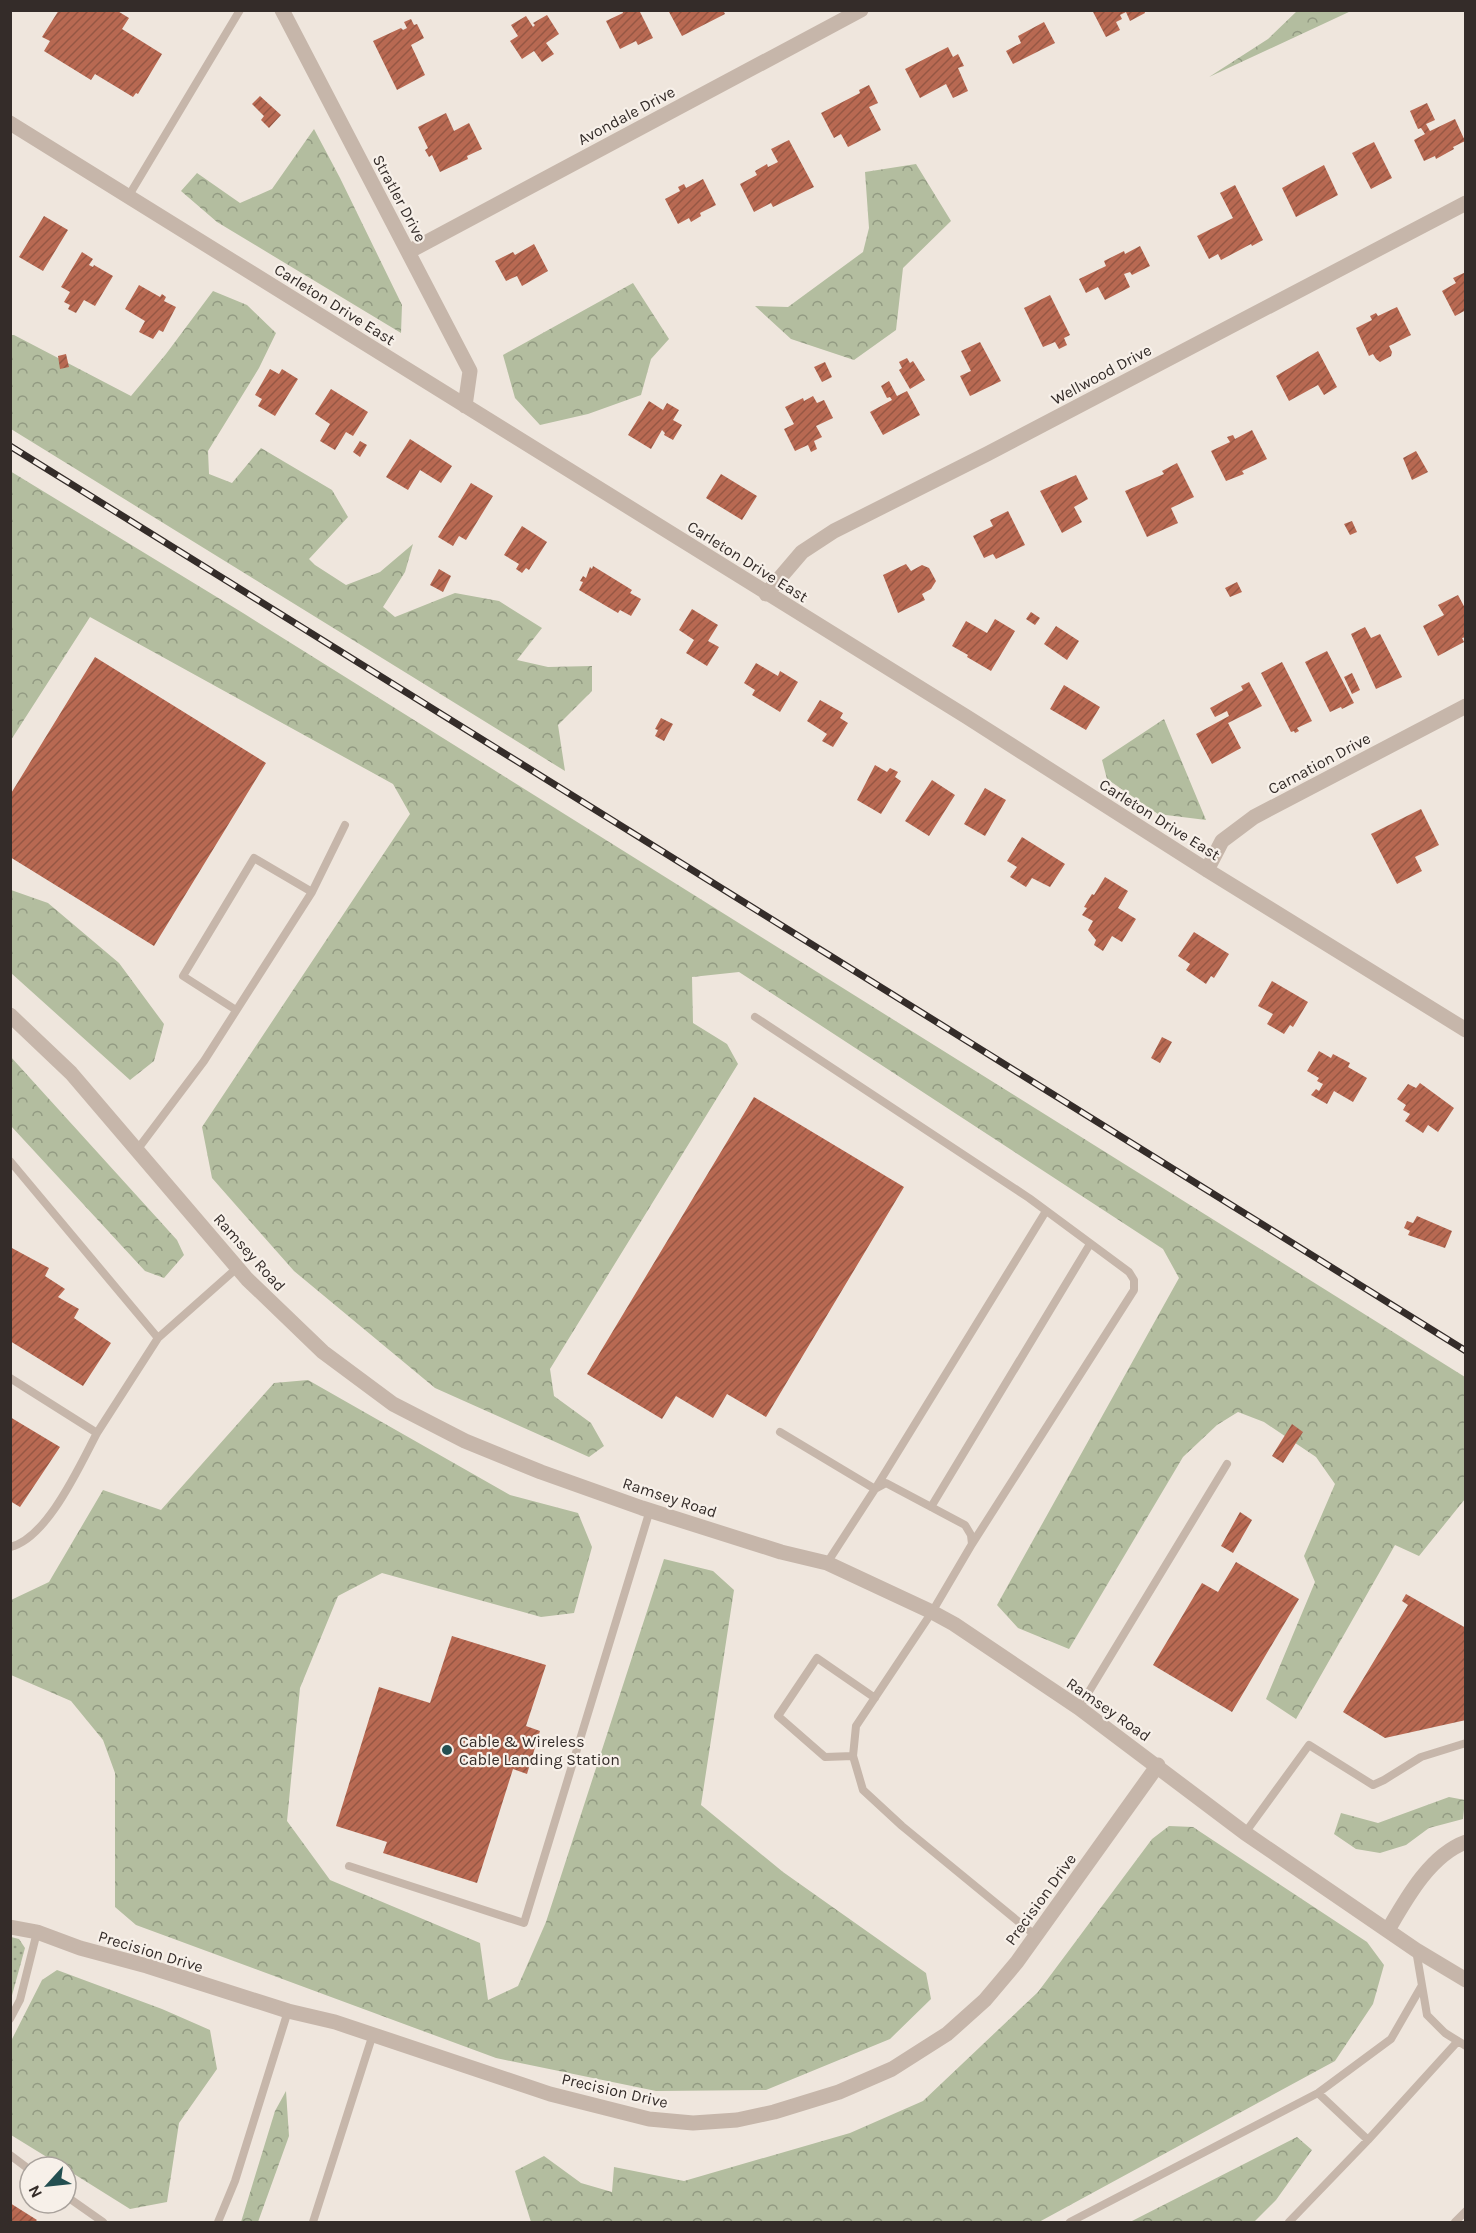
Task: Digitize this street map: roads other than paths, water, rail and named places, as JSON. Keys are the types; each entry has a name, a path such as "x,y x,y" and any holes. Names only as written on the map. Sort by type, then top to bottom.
{"street":[{"name":"Stratler Drive","path":"282,10 470,371 465,406"},
{"name":"Avondale Drive","path":"408,252 861,10"},
{"name":"Carleton Drive East","path":"10,123 967,717 1207,870 1466,1030"},
{"name":"Wellwood Drive","path":"766,594 802,552 834,531 987,454 1466,203"},
{"name":"Carnation Drive","path":"1207,870 1222,841 1254,817 1466,706"},
{"name":"Ramsey Road","path":"10,1015 71,1072 237,1268 323,1353 393,1404 465,1441 541,1472 781,1552 827,1563 932,1612 954,1624 1078,1708 1158,1765 1245,1833 1416,1950 1466,1980"},
{"name":"Precision Drive","path":"10,1927 37,1932 80,1948 147,1966 288,2011 374,2034 550,2094 649,2119 693,2123 736,2120 774,2112 838,2092 892,2069 948,2034 985,2001 1036,1936 1158,1765"},
{"path":"1388,1930 1410,1892 1447,1851 1466,1842"}],"lane":[{"path":"128,197 240,10"},
{"path":"137,1150 204,1061 312,892 345,825"},
{"path":"236,1010 183,976 254,858 312,892"},
{"path":"755,1017 1046,1211 1129,1272 1134,1280 1134,1290 972,1544 932,1612 856,1726 853,1756 863,1790 902,1826 1036,1936"},
{"path":"10,1161 158,1338"},
{"path":"827,1563 1046,1211"},
{"path":"931,1507 1090,1244"},
{"path":"10,1547 22,1544 55,1510 97,1433 158,1338 237,1268"},
{"path":"10,1378 97,1433"},
{"path":"780,1432 875,1489"},
{"path":"1078,1708 1227,1464"},
{"path":"875,1489 880,1484 886,1483 965,1525 971,1535 972,1544"},
{"path":"349,1866 524,1923 650,1510"},
{"path":"853,1756 825,1757 778,1716 817,1658 875,1698"},
{"path":"1245,1833 1309,1745 1373,1785 1421,1757 1466,1743"},
{"path":"10,2019 20,2000 37,1932"},
{"path":"1289,2223 1462,2044 1445,2034 1427,2015 1416,1950"},
{"path":"1070,2223 1318,2093 1391,2039 1421,1987"},
{"path":"218,2223 235,2181 288,2011"},
{"path":"314,2223 374,2034"},
{"path":"1318,2093 1368,2140"},
{"path":"78,2205 103,2223"},
{"path":"1455,2223 1466,2211"}],"railway":[{"path":"10,446 1466,1351"}],"place":[{"name":"Cable & Wireless Cable Landing Station","path":"447,1750"}]}
